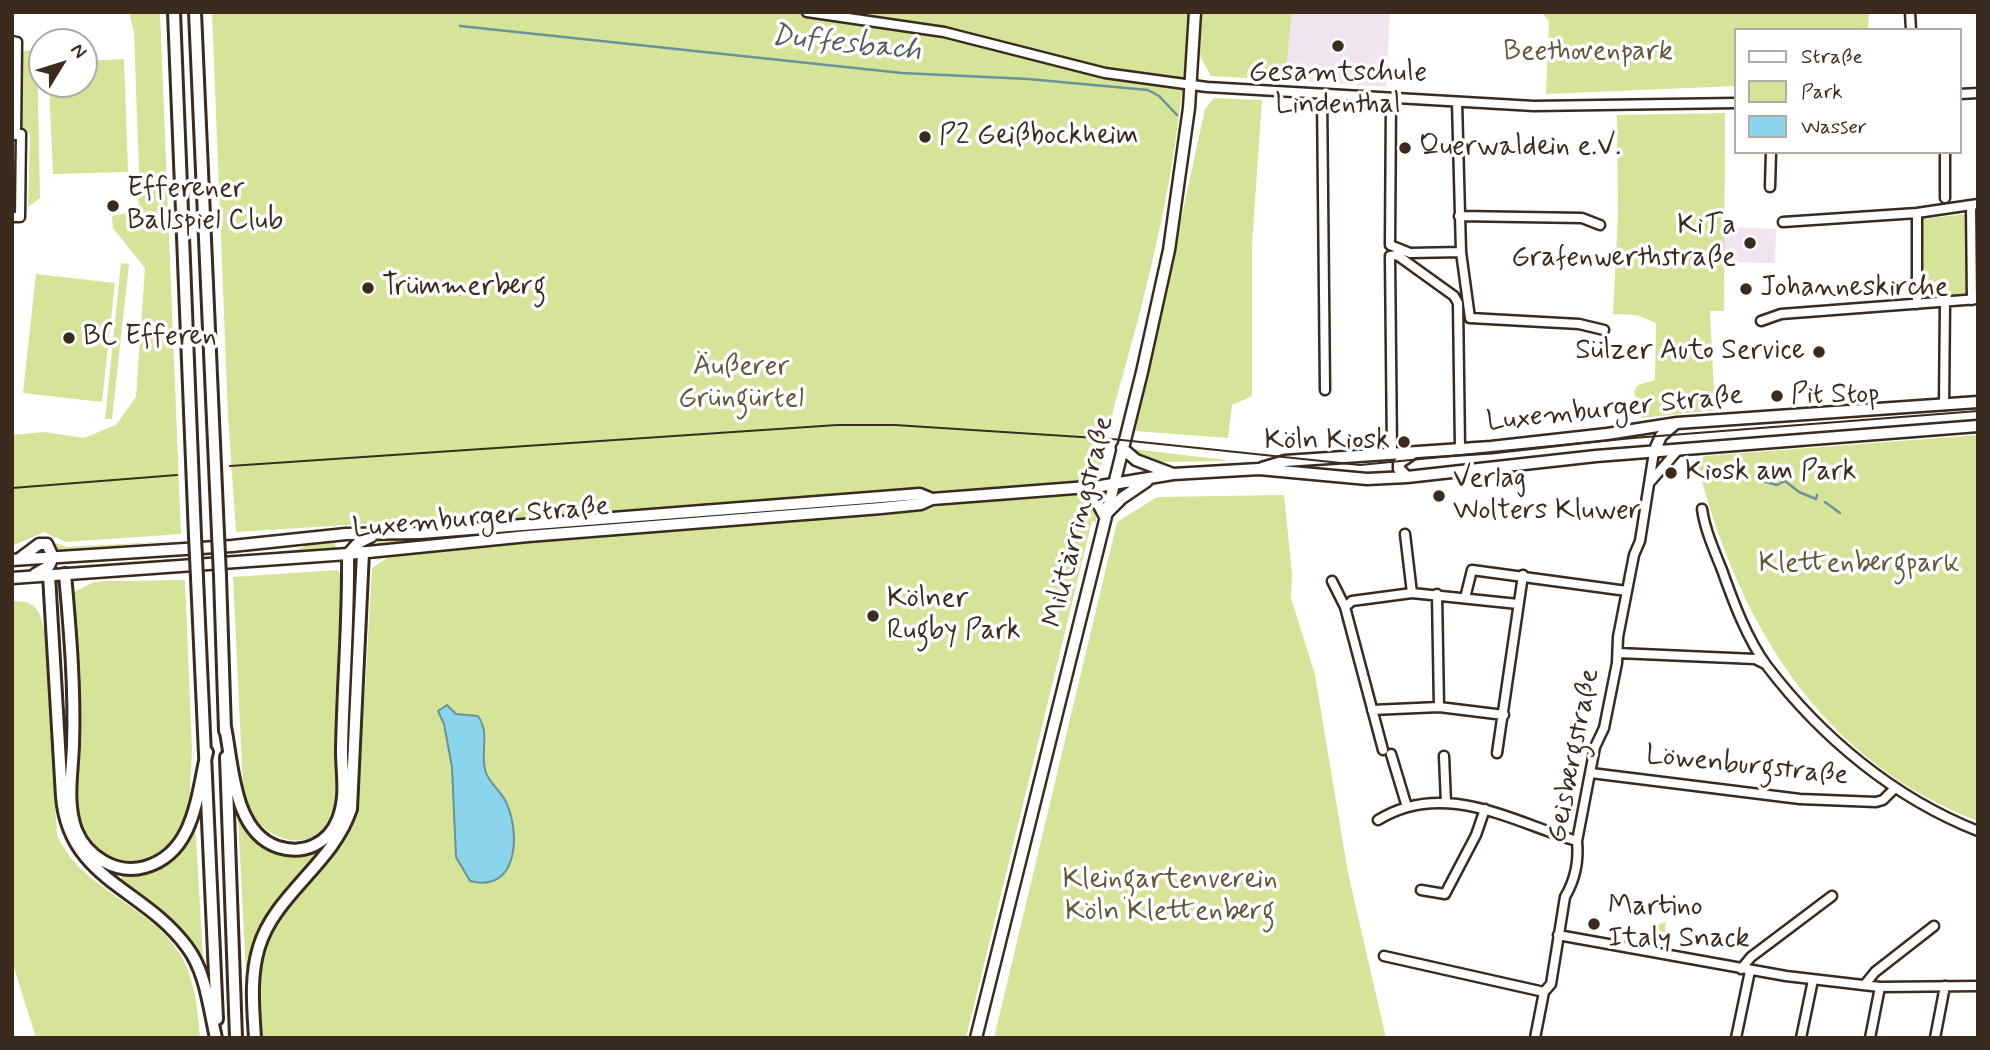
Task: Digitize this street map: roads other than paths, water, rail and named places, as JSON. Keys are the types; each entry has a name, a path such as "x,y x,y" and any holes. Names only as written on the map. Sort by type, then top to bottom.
{"highway":[{"path":"174,12 217,1038"},
{"path":"195,12 218,534 236,1038"},
{"path":"255,1038 253,973 259,946 267,928 338,840 351,809 360,548"},
{"path":"225,727 242,807 249,823 261,837 276,846 293,850 310,848 323,841 337,821 344,794 342,752 348,554"},
{"path":"59,565 73,746 69,787 73,819 86,846 96,858 121,868 142,868 161,861 179,846 189,829 207,752"},
{"path":"49,575 63,807 67,830 79,852 91,864 160,918 188,948 200,972 217,1038"}],"main road":[{"name":"Militärringstraße","path":"976,1038 1169,250 1180,193 1195,12"},
{"name":"Luxemburger Straße","path":"1259,469 1285,461 1460,449 1677,423 1978,402"},
{"path":"1654,448 1663,433 1677,423"},
{"name":"Luxemburger Straße","path":"59,565 348,554 360,548 921,504 932,499 1112,485 1173,474 1259,469 1367,478 1407,477 1654,448 1678,450 1978,426"},
{"path":"1637,429 1647,433 1654,448"},
{"path":"1122,448 1136,460 1173,474"},
{"path":"1407,477 1399,469 1399,463 1419,451"},
{"path":"1080,488 1096,500 1104,516 1122,498 1154,477"},
{"name":"Luxemburger Straße","path":"59,565 80,557 232,547 346,534 920,494 932,499"},
{"path":"346,534 360,548 376,534"},
{"name":"Luxemburger Straße","path":"16,560 39,544 47,544 59,565"},
{"path":"12,578 49,575 59,565"},
{"path":"32,576 59,565"}],"street":[{"path":"807,12 946,32 1105,73 1191,84 1391,99 1534,106 1734,103"},
{"path":"892,23 893,12"},
{"path":"12,41 18,41 16,135 20,217 13,217 12,224"},
{"path":"1322,94 1325,390"},
{"path":"1391,99 1390,245 1410,253 1461,252"},
{"path":"1457,102 1461,252 1470,318 1579,324 1604,330"},
{"path":"1770,187 1771,154"},
{"path":"1945,154 1945,198"},
{"path":"1761,321 1781,314 1975,300 1974,205 1917,213 1783,222"},
{"path":"1917,213 1917,304"},
{"path":"1459,216 1582,218 1600,225"},
{"path":"1392,453 1390,256 1397,255 1407,259 1454,296 1460,310 1460,449"},
{"path":"1944,405 1945,303"},
{"name":"Geisbergstraße","path":"1535,1038 1544,992 1550,984 1558,934 1578,856 1577,841 1595,747 1604,728 1627,591 1651,481 1654,448"},
{"name":"Geisbergstraße","path":"1651,481 1678,450"},
{"path":"1702,509 1732,598 1765,664 1814,719 1894,789 1938,815 1978,831"},
{"path":"1405,534 1412,593"},
{"path":"1465,598 1472,569 1627,591"},
{"path":"1497,754 1523,575"},
{"path":"1332,581 1345,607 1372,710 1407,807"},
{"path":"1345,607 1352,601 1412,593 1518,604"},
{"path":"1437,594 1439,707"},
{"path":"1618,653 1755,659 1765,664"},
{"path":"1372,710 1439,707 1504,715"},
{"path":"1444,756 1446,803"},
{"name":"Löwenburgstraße","path":"1591,773 1800,799 1876,802 1883,800 1894,789"},
{"path":"1378,820 1407,807 1446,803 1485,809 1577,841"},
{"path":"1421,890 1445,894 1485,809"},
{"path":"1736,1038 1745,970 1752,957 1832,896"},
{"path":"1866,984 1875,972 1934,926"},
{"path":"1558,934 1745,970 1813,979 1880,987 1978,986"},
{"path":"1384,956 1544,992"},
{"path":"1801,1038 1813,979"},
{"path":"1935,1038 1945,986"},
{"path":"1870,1038 1880,987"}],"water":[{"path":"447,705 456,714 478,716 484,730 486,773 505,800 510,813 514,843 512,857 507,869 498,878 486,883 470,881 456,857 452,767 444,724 438,711"}],"waterway":[{"name":"Duffesbach","path":"460,26 902,73 1028,79 1148,90 1159,96 1177,115"},
{"path":"1759,480 1777,485 1785,481 1799,492"},
{"path":"1799,492 1816,499 1817,495"},
{"path":"1825,502 1840,513"}],"tram line":[{"path":"230,466 837,425 895,425 1112,439 1360,465 1633,438 1978,411"},
{"path":"12,488 177,475"}],"place":[{"name":"Gesamtschule Lindenthal","path":"1338,46"},
{"name":"P2 Geißbockheim","path":"925,137"},
{"name":"Querwaldein e.V.","path":"1405,148"},
{"name":"Efferener Ballspiel Club","path":"113,206"},
{"name":"KiTa Grafenwerthstraße","path":"1750,243"},
{"name":"Trümmerberg","path":"368,288"},
{"name":"Johanneskirche","path":"1746,289"},
{"name":"BC Efferen","path":"69,338"},
{"name":"Sülzer Auto Service","path":"1819,352"},
{"name":"Pit Stop","path":"1777,396"},
{"name":"Köln Kiosk","path":"1404,442"},
{"name":"Kiosk am Park","path":"1671,473"},
{"name":"Verlag Wolters Kluwer","path":"1439,496"},
{"name":"Kölner Rugby Park","path":"873,616"},
{"name":"Martino Italy Snack","path":"1594,924"}],"park label":[{"name":"Beethovenpark","path":"1588,53"},
{"name":"Äußerer Grüngürtel","path":"741,384"},
{"name":"Klettenbergpark","path":"1859,565"},
{"name":"Kleingartenverein Köln Klettenberg","path":"1170,897"}]}
